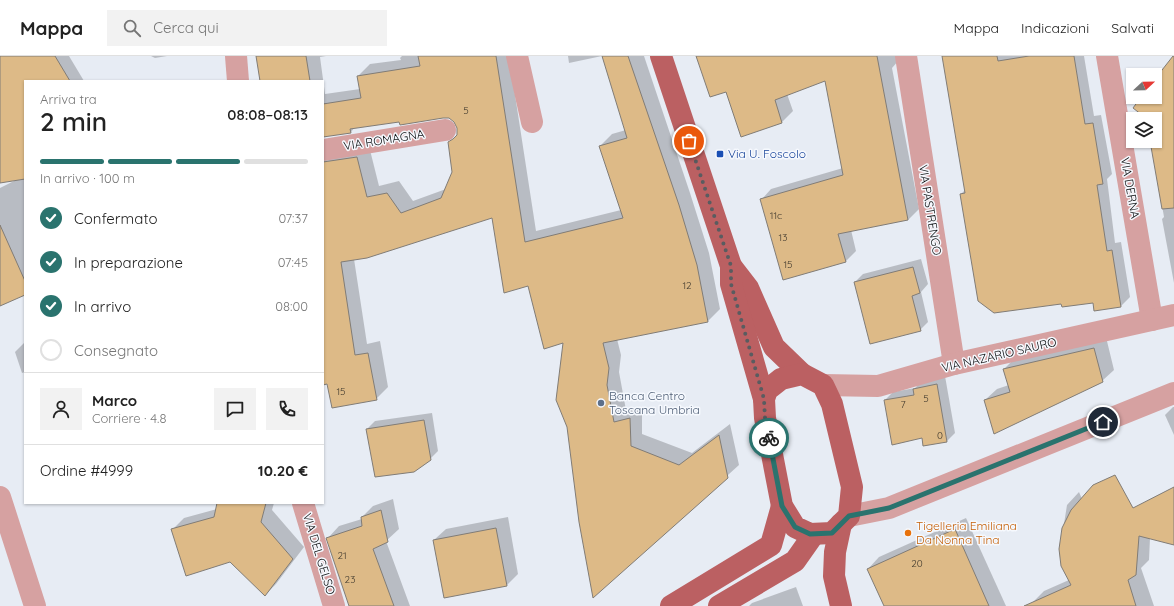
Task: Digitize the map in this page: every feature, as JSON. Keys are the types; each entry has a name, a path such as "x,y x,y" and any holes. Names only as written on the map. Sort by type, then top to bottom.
{"main road":[{"path":"661,56 731,266 731,284 764,399 765,418 782,506 795,527 810,534 832,533 845,520"},
{"path":"731,266 748,288 774,347 802,374 823,385 832,404 852,487 845,520 835,552 834,576 841,606"},
{"path":"764,399 767,390 781,379 802,374"},
{"path":"671,606 771,545 782,506"},
{"path":"719,606 795,561 814,534"}],"street":[{"path":"236,56 238,80"},
{"path":"517,56 532,122"},
{"name":"VIA PASTRENGO","path":"906,56 954,364"},
{"name":"VIA DERNA","path":"1108,56 1152,320"},
{"name":"VIA ROMAGNA","path":"324,150 445,130"},
{"name":"VIA NAZARIO SAURO","path":"823,385 878,386 954,364 1174,315"},
{"path":"845,520 889,508 1174,393"},
{"path":"0,497 35,606"},
{"name":"VIA DEL GELSO","path":"303,504 334,606"}],"building":[{"path":"0,56 55,56 69,80 24,80 24,179 0,183"},
{"path":"256,56 306,56 310,80 260,80"},
{"path":"418,56 496,56 525,242 623,218 599,146 627,138 602,56 628,56 679,205 697,265 708,322 603,343 609,368 607,385 614,422 630,418 631,446 679,465 719,435 728,478 593,598 579,522 567,427 556,400 563,343 544,349 528,286 504,293 492,218 367,258 341,262 355,355 368,353 377,400 332,408 327,384 324,385 324,162 357,157 367,197 387,193 401,213 441,198 452,172 448,142 457,135 457,128 454,122 449,118 443,118 400,125 399,122 350,129 351,133 324,137 324,104 361,98 357,76 420,66"},
{"path":"696,56 877,56 908,220 838,234 846,262 783,280 760,199 843,175 825,81 775,100 782,123 741,137 726,92 710,97"},
{"path":"942,56 997,56 998,61 1029,56 1074,56 1085,124 1093,123 1103,184 1097,185 1107,251 1112,250 1121,307 1094,311 1093,303 1062,307 1061,304 994,313 978,301 960,194 965,193"},
{"path":"1174,56 1174,208 1162,209 1151,148 1162,148 1162,112 1138,112 1133,108 1136,104 1162,104 1162,70"},
{"path":"0,225 24,279 24,295 0,306"},
{"path":"913,267 920,293 912,296 921,331 870,344 854,282"},
{"path":"1094,348 1103,382 994,434 984,400 1010,392 1003,369"},
{"path":"937,384 947,442 923,446 922,438 892,445 884,400 914,395 913,389"},
{"path":"424,420 431,460 414,472 375,477 366,429"},
{"path":"1115,475 1133,508 1174,487 1174,545 1139,536 1136,575 1128,580 1136,606 1024,606 1071,585 1061,566 1059,549 1062,528 1071,510 1093,485"},
{"path":"217,504 266,504 261,522 293,559 265,596 230,562 186,576 171,529 214,517"},
{"path":"381,510 388,542 373,549 394,606 349,606 326,538 362,526 361,517"},
{"path":"496,528 507,586 444,598 433,540"},
{"path":"955,529 989,606 884,606 867,569"}],"way so far":[{"path":"689,141 731,266 731,284 764,399 765,418 769,438"}],"place":[{"name":"Via U. Foscolo","path":"720,154"},
{"name":"Banca Centro Toscana Umbria","path":"601,403"},
{"name":"Tigelleria Emiliana Da Nonna Tina","path":"908,533"}],"route":[{"path":"769,438 782,506 795,527 810,534 832,533 849,516 889,508 1103,422"}]}
